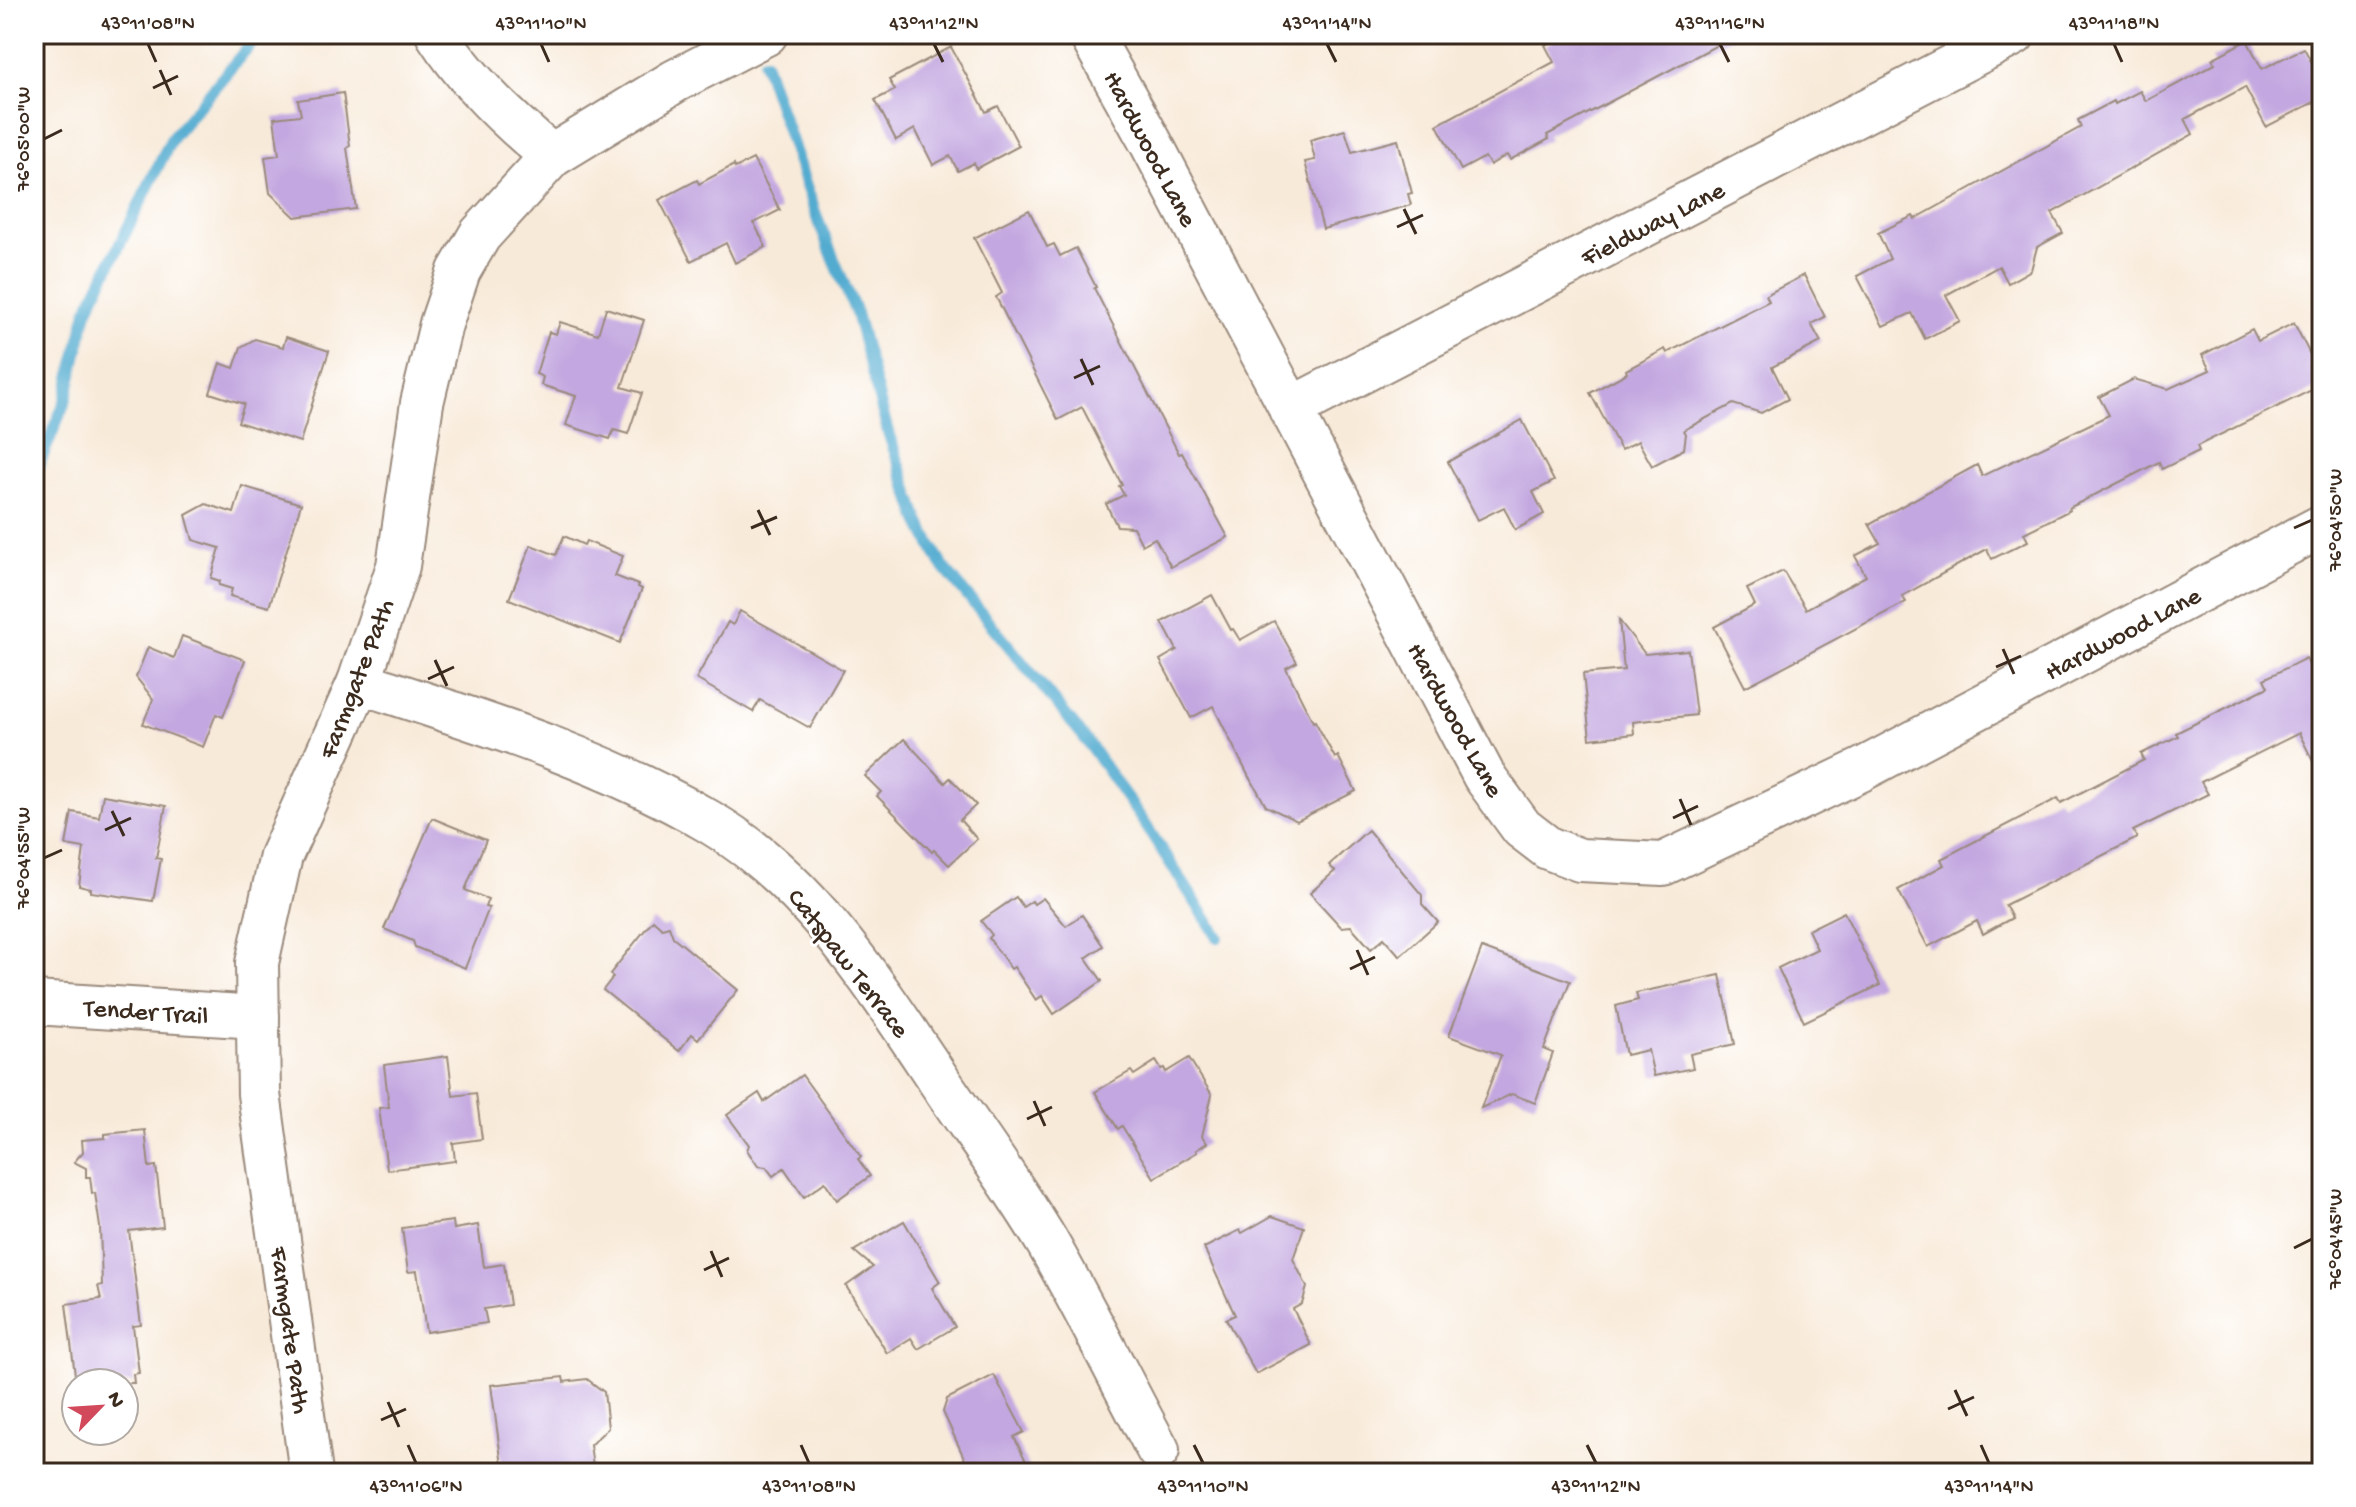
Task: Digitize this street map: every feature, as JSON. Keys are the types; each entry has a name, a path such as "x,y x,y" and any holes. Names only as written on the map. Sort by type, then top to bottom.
{"street":[{"path":"437,34 511,122 552,156"},
{"name":"Farmgate Path","path":"311,1473 259,1094 257,963 281,856 359,682 398,566 422,403 441,324 459,271 480,235 552,156 675,81 766,34"},
{"name":"Hardwood Lane","path":"1090,34 1151,143 1484,776 1522,828 1548,848 1580,860 1663,864 1861,770 2322,526"},
{"name":"Fieldway Lane","path":"1290,409 2014,34"},
{"name":"Catspaw Terrace","path":"359,682 500,729 613,773 709,821 771,865 817,912 897,1017 1046,1241 1158,1450"},
{"name":"Tender Trail","path":"34,1003 258,1017"}],"building":[{"path":"1566,34 1738,34 1547,135 1549,139 1510,160 1507,155 1490,165 1485,157 1461,170 1437,125 1554,62 1545,45"},
{"path":"2247,40 2262,69 2304,48 2322,82 2322,98 2266,127 2245,87 2185,119 2193,134 2052,213 2063,233 2037,247 2031,270 2008,283 1999,266 1946,295 1960,321 1925,339 1912,313 1883,326 1857,276 1890,259 1878,233 1913,216 1915,219 2081,127 2078,120 2114,101 2115,104 2140,91 2146,101 2215,64 2212,59"},
{"path":"951,47 986,112 998,106 1019,146 976,169 974,163 958,171 950,156 933,165 915,129 896,140 875,100 895,90 889,80"},
{"path":"343,93 356,209 295,217 270,193 265,157 279,155 274,118 301,115 298,100"},
{"path":"1345,130 1352,152 1398,140 1412,193 1408,194 1411,205 1323,229 1305,162 1315,160 1310,140"},
{"path":"753,159 780,210 754,223 766,247 735,263 726,243 691,261 659,200 697,180 699,184 734,165 735,168"},
{"path":"1029,210 1047,247 1054,244 1060,256 1076,248 1179,454 1182,453 1228,537 1171,567 1155,538 1142,545 1133,527 1117,526 1106,504 1124,495 1119,486 1122,485 1082,407 1058,420 996,297 1002,293 974,238"},
{"path":"1804,275 1825,317 1811,324 1821,342 1772,367 1788,399 1761,413 1733,404 1684,430 1684,449 1652,466 1638,441 1621,450 1590,393 1665,349 1667,353 1769,301 1766,295"},
{"path":"606,308 644,320 622,387 642,393 628,434 614,430 610,439 566,425 576,396 541,385 543,377 536,374 549,332 556,334 560,322 598,334"},
{"path":"2294,323 2322,378 2322,385 2197,446 2199,451 2162,469 2159,462 2069,508 2024,533 2028,541 1992,559 1987,549 1902,596 1906,602 1745,687 1714,627 1755,605 1747,589 1783,571 1806,609 1866,576 1855,556 1880,543 1869,524 1977,465 1982,476 2109,415 2099,397 2134,379 2168,389 2210,370 2202,355 2252,329 2258,341"},
{"path":"286,337 329,351 300,442 238,422 244,404 210,393 220,363 234,368 241,347 255,339 283,347"},
{"path":"1522,420 1554,481 1533,492 1544,514 1515,530 1504,507 1478,520 1448,462"},
{"path":"242,486 301,504 269,607 230,596 232,589 219,585 220,581 211,578 220,548 193,540 186,515 206,504 234,513"},
{"path":"564,536 623,556 615,576 642,589 620,643 509,599 531,545 556,555"},
{"path":"1212,595 1240,640 1274,621 1297,662 1286,668 1313,722 1335,758 1338,756 1356,791 1297,821 1266,806 1213,706 1191,718 1160,660 1177,650 1162,622"},
{"path":"740,611 843,670 810,728 760,700 753,712 696,679 728,622 733,625"},
{"path":"1619,620 1645,654 1688,650 1696,715 1633,722 1634,734 1590,739 1583,674 1624,670"},
{"path":"182,636 245,660 223,717 216,714 203,747 143,724 153,699 136,677 148,647 174,658"},
{"path":"2306,658 2313,674 2322,670 2322,779 2299,733 2201,782 2208,794 2133,831 2137,838 2005,905 2012,918 1983,934 1977,921 1928,947 1898,890 1944,865 1941,859 2058,798 2061,803 2144,760 2141,754 2268,687 2264,679"},
{"path":"904,739 945,783 950,778 976,805 960,820 977,839 949,865 877,796 881,792 865,776"},
{"path":"103,795 166,806 156,858 161,859 153,901 91,892 91,889 79,886 84,848 66,845 72,812 99,817"},
{"path":"432,818 486,840 465,890 488,899 485,907 489,908 465,968 415,947 413,941 384,929"},
{"path":"1368,830 1422,895 1422,904 1438,922 1400,956 1384,938 1371,949 1351,926 1341,927 1310,893 1335,871 1329,865"},
{"path":"1016,897 1023,907 1043,898 1066,926 1082,915 1103,946 1086,958 1102,981 1054,1014 1042,996 1036,1000 1014,967 1011,969 981,921"},
{"path":"1844,912 1880,985 1804,1022 1778,968 1817,949 1808,930"},
{"path":"653,920 662,928 669,926 673,937 738,990 698,1039 692,1034 679,1051 603,990 613,977 610,974"},
{"path":"1482,948 1570,981 1544,1049 1553,1053 1535,1103 1512,1094 1481,1108 1501,1055 1449,1036"},
{"path":"1720,975 1735,1044 1690,1054 1693,1068 1654,1076 1648,1050 1626,1055 1616,1006 1638,1000 1636,993"},
{"path":"448,1056 453,1096 476,1093 482,1139 453,1143 455,1161 387,1170 379,1108 389,1107 384,1065"},
{"path":"1189,1058 1212,1095 1202,1136 1207,1143 1154,1178 1122,1126 1118,1129 1095,1092 1131,1071 1134,1075 1156,1061 1166,1072"},
{"path":"802,1075 861,1157 858,1159 870,1176 837,1200 825,1182 804,1197 784,1168 773,1176 766,1167 758,1166 747,1150 749,1145 727,1115 759,1093 764,1102"},
{"path":"145,1130 149,1167 156,1166 163,1227 129,1231 141,1325 133,1326 138,1367 74,1367 66,1304 101,1299 98,1286 102,1285 100,1227 95,1193 92,1193 90,1177 86,1177 86,1168 74,1162 83,1152 82,1140 105,1138 105,1134"},
{"path":"1272,1216 1304,1227 1293,1259 1307,1287 1302,1304 1293,1309 1311,1345 1256,1374 1226,1319 1235,1315 1204,1248 1240,1230 1242,1233"},
{"path":"453,1221 454,1229 478,1225 484,1267 504,1264 510,1305 484,1309 487,1323 426,1332 417,1271 408,1272 402,1228"},
{"path":"904,1221 940,1282 932,1288 955,1327 918,1349 911,1338 887,1353 846,1286 873,1267 854,1251"},
{"path":"994,1375 1024,1432 1014,1437 1032,1473 971,1473 943,1412 947,1399"},
{"path":"563,1377 564,1382 587,1379 604,1392 608,1428 590,1445 594,1473 503,1473 491,1385"}],"waterway":[{"path":"34,477 66,399 87,311 172,138 259,34"},
{"path":"764,62 817,218 856,313 888,432 919,521 941,564 1084,737 1218,937"}]}
